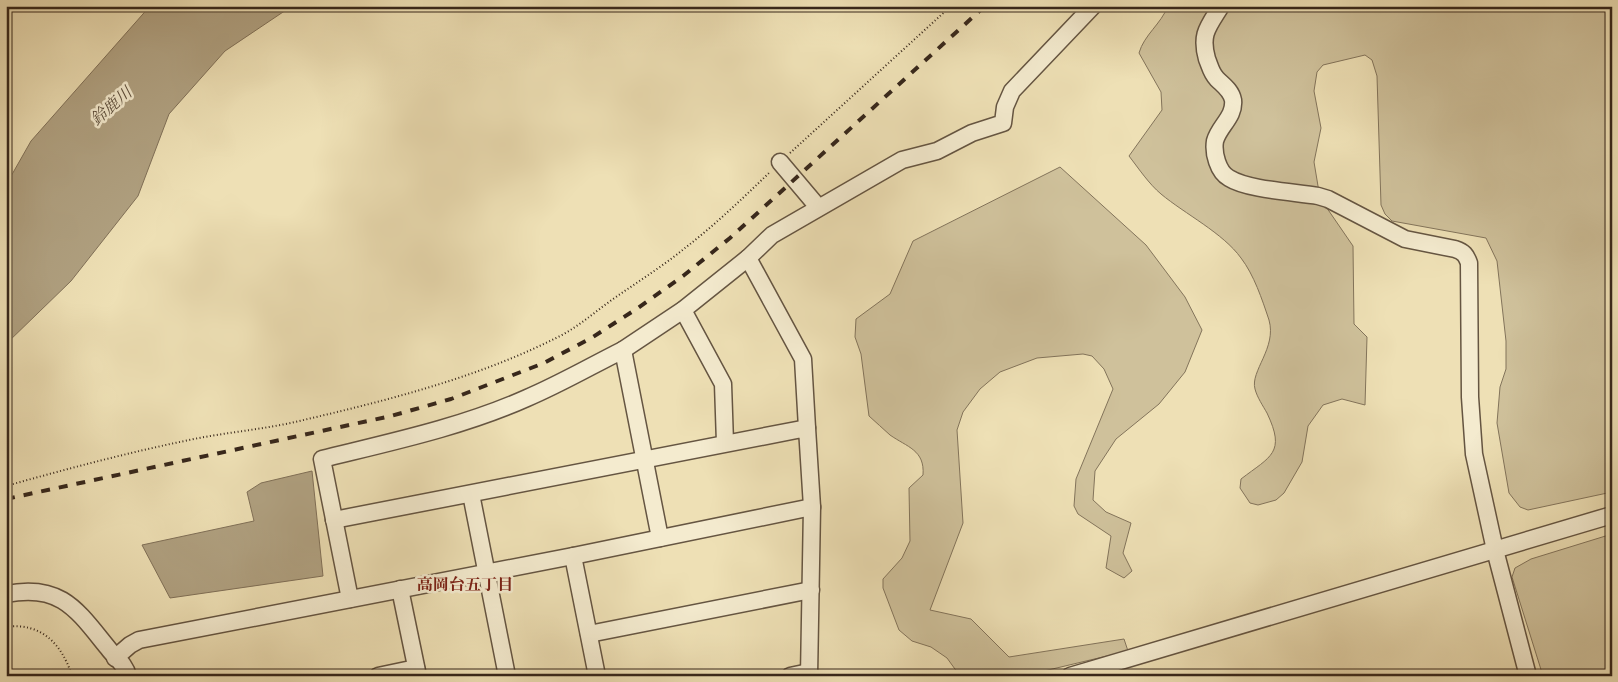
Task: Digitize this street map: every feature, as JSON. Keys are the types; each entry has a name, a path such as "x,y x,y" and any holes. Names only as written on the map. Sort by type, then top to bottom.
{"street":[{"path":"350,599 322,459 407,439 526,399 623,350 683,310 748,258 772,235 810,214 818,207 902,160 937,151 972,132 1003,123 1005,106 1012,91 1093,6"},
{"path":"1221,6 1208,27 1204,36 1204,42 1212,72 1230,92 1233,99 1230,115 1218,134 1214,150 1219,166 1227,178 1244,185 1328,199 1405,239 1455,249 1462,251 1466,255 1469,264 1470,398 1474,454 1495,550 1528,676"},
{"path":"780,162 818,207"},
{"path":"748,258 804,359 812,507 809,674 790,676"},
{"path":"683,310 723,384 725,443"},
{"path":"623,350 660,538"},
{"path":"334,520 807,428"},
{"path":"472,494 507,676"},
{"path":"115,658 139,640 488,573 812,507"},
{"path":"1070,676 1612,515"},
{"path":"573,556 597,676"},
{"path":"378,676 417,672 400,589"},
{"path":"6,594 23,590 39,590 64,601 84,617 115,658 124,663 128,676"},
{"path":"589,634 812,590"}],"path":[{"path":"6,486 98,460 199,438 295,422 422,390 468,375 535,348 561,335 584,322 685,249 730,210 951,6"},
{"path":"6,627 19,626 38,630 46,636 64,657 72,676"}],"shaded area":[{"path":"1168,6 1612,6 1612,492 1528,510 1520,507 1509,493 1497,423 1500,387 1506,369 1506,341 1497,261 1486,238 1392,221 1385,214 1381,205 1377,76 1372,60 1365,55 1323,65 1317,72 1314,91 1321,128 1314,162 1320,198 1353,246 1354,324 1367,337 1365,405 1342,399 1323,405 1308,426 1302,462 1284,493 1276,500 1258,505 1250,503 1240,488 1241,479 1267,459 1275,445 1273,426 1255,389 1254,382 1269,340 1269,320 1264,304 1250,272 1233,249 1214,232 1161,194 1148,181 1129,156 1162,110 1161,92 1139,53"},
{"path":"1060,167 1146,245 1185,297 1202,330 1185,372 1159,404 1116,439 1095,471 1093,500 1106,512 1131,523 1123,553 1132,571 1124,578 1106,568 1111,536 1078,514 1074,506 1076,479 1113,389 1104,369 1092,356 1083,354 1037,358 1000,372 980,389 963,412 957,430 963,523 930,610 971,619 1009,657 1124,639 1128,651 1023,676 960,676 947,658 931,647 912,641 899,630 883,588 883,579 902,558 910,541 909,488 923,475 923,467 921,460 914,450 890,435 869,416 861,354 855,337 856,319 890,294 913,241"},
{"path":"1612,534 1612,676 1543,676 1512,577 1515,568 1531,559"}],"water":[{"name":"鈴鹿川","path":"150,6 292,6 225,51 169,114 138,196 71,281 6,344 6,185 31,141"},
{"path":"312,471 323,576 170,598 142,545 254,521 247,492 261,483"}],"railway":[{"path":"6,499 391,416 451,399 544,363 593,337 638,308 683,276 730,238 985,6"}],"district":[{"name":"高岡台五丁目","path":"465,586"}]}
